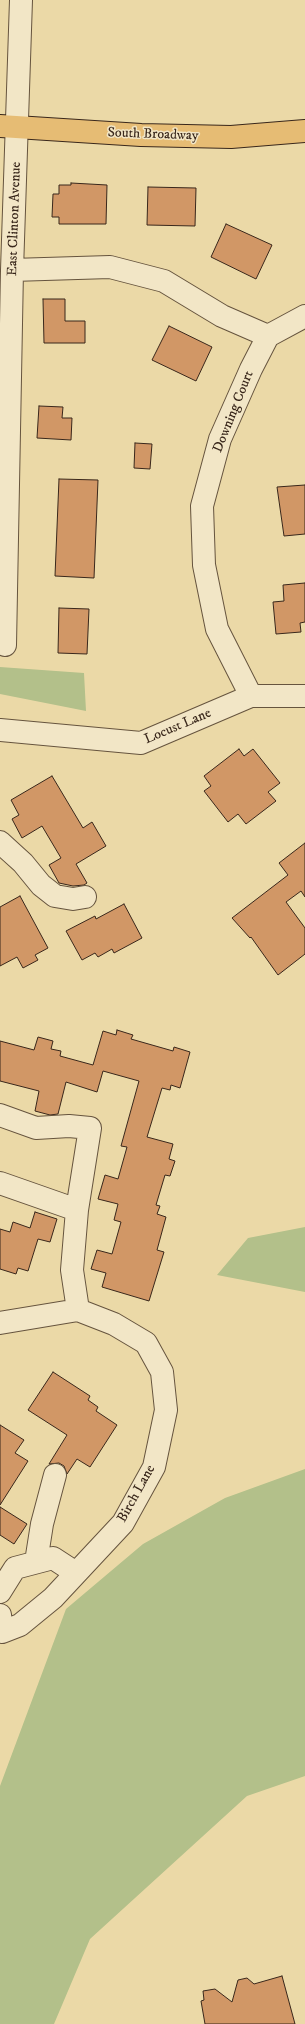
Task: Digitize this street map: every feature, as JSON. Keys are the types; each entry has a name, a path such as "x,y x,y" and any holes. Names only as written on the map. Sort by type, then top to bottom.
{"main road":[{"name":"South Broadway","path":"9,127 141,135 231,137 305,131"}],"street":[{"name":"East Clinton Avenue","path":"5,645 3,563 12,270 9,127 21,0"},
{"path":"12,270 110,267 164,280 222,316 268,336 305,316"},
{"name":"Downing Court","path":"251,696 217,629 204,566 202,506 220,439 251,369 268,336"},
{"name":"Locust Lane","path":"0,730 141,743 251,696 305,696"},
{"path":"0,842 23,863 41,885 55,896 73,899 85,897"},
{"path":"0,1115 36,1128 69,1126 90,1128 77,1210 72,1270 78,1310 0,1323"},
{"path":"0,1183 77,1210"},
{"name":"Birch Lane","path":"1,1628 20,1625 53,1598 123,1522 154,1467 166,1410 162,1372 146,1343 114,1324 78,1310"},
{"path":"36,1562 42,1524 55,1475"},
{"path":"0,1592 15,1568 36,1562 53,1558 76,1573"}],"green space":[{"path":"0,667 84,673 86,711 0,694"},
{"path":"305,1227 305,1292 217,1275 248,1238"},
{"path":"305,1469 305,1776 247,1796 90,1939 54,2024 0,2024 0,1786 66,1609 143,1544 225,1498"}],"building":[{"path":"71,183 107,185 106,224 59,224 59,217 52,217 53,194 59,194 59,185 71,185"},
{"path":"148,187 196,188 195,226 147,225"},
{"path":"226,224 272,245 256,279 211,257"},
{"path":"43,299 65,299 65,321 85,321 85,343 44,343"},
{"path":"169,326 212,347 196,381 152,360"},
{"path":"39,406 63,407 62,418 72,418 71,440 37,438"},
{"path":"135,443 152,444 150,469 134,468"},
{"path":"59,479 98,480 94,578 55,576"},
{"path":"305,485 305,534 284,536 277,487"},
{"path":"305,583 305,622 300,623 301,632 276,634 273,602 284,601 283,585"},
{"path":"59,608 89,609 87,654 58,653"},
{"path":"239,749 244,756 253,749 280,783 268,792 276,801 246,824 238,814 228,822 204,791 211,786 204,776"},
{"path":"52,776 83,828 92,822 106,846 76,864 87,883 84,885 73,886 59,883 49,865 61,858 42,826 22,838 12,819 19,815 11,800"},
{"path":"305,843 305,897 301,891 286,902 305,928 305,954 278,975 251,937 250,938 232,918 288,875 279,863"},
{"path":"20,896 48,948 35,955 38,960 23,968 17,957 0,966 0,907"},
{"path":"124,904 142,938 114,953 112,949 98,957 95,953 82,960 66,931 95,916 96,919"},
{"path":"117,1030 133,1035 131,1039 173,1051 174,1047 190,1052 180,1088 171,1085 170,1090 162,1088 147,1137 173,1144 169,1159 175,1161 170,1176 165,1175 156,1205 160,1206 157,1214 166,1217 157,1250 164,1252 149,1301 102,1287 106,1273 91,1269 97,1250 112,1254 121,1222 114,1220 118,1204 98,1199 105,1175 118,1179 127,1147 121,1146 139,1081 103,1071 97,1092 66,1082 58,1114 50,1115 35,1111 39,1091 0,1081 0,1041 34,1050 38,1037 53,1041 51,1049 61,1051 60,1056 93,1065 103,1031 116,1035"},
{"path":"35,1212 57,1219 50,1242 38,1239 28,1271 18,1268 16,1274 0,1269 0,1229 10,1232 13,1222 30,1228"},
{"path":"53,1372 90,1396 88,1400 98,1407 96,1411 117,1425 90,1467 77,1459 67,1474 64,1466 59,1463 49,1464 67,1435 28,1410"},
{"path":"0,1425 24,1440 15,1453 28,1461 0,1505"},
{"path":"0,1507 27,1524 14,1544 0,1535"},
{"path":"282,1976 295,2024 205,2024 201,2001 204,2000 203,1991 215,1989 232,2002 238,1980 247,1978 254,1984"}]}
